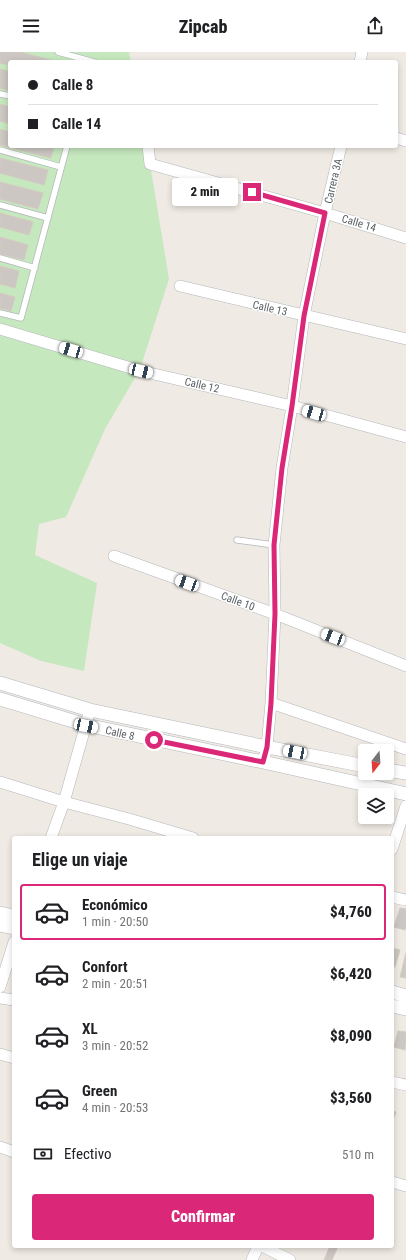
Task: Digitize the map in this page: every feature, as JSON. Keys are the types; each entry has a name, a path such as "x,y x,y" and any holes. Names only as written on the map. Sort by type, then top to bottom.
{"street":[{"name":"Calle 14","path":"148,148 150,164 325,213 406,238"},
{"name":"Carrera 3A","path":"263,762 267,747 271,703 275,614 274,545 282,468 304,316 325,213 341,148"},
{"name":"Calle 13","path":"180,286 406,339"},
{"name":"Calle 12","path":"0,329 141,371 292,406 406,437"},
{"name":"Calle 10","path":"114,556 275,614 406,666"},
{"name":"Calle 8","path":"0,683 90,710 358,765"},
{"name":"Calle 8","path":"0,698 86,726 263,762 406,794"},
{"path":"271,703 406,749"},
{"path":"52,836 64,802 90,710"},
{"path":"394,771 406,774"},
{"path":"0,782 64,802 186,836"},
{"path":"394,843 406,806"},
{"path":"394,897 406,900"},
{"path":"0,913 12,916"},
{"path":"0,925 12,928"},
{"path":"0,987 12,948"},
{"path":"394,993 406,996"},
{"path":"0,998 12,1000"},
{"path":"394,1006 406,1009"},
{"path":"0,1054 12,1057"},
{"path":"394,1082 406,1085"},
{"path":"0,1147 12,1151"},
{"path":"394,1183 406,1186"},
{"path":"252,1260 257,1248"},
{"path":"266,1248 290,1260"}],"lane":[{"path":"58,52 85,60"},
{"path":"0,313 21,318 66,148"},
{"path":"0,150 61,167"},
{"path":"0,205 48,218"},
{"path":"0,258 35,268"},
{"path":"237,540 274,545"}],"green space":[{"path":"0,52 129,52 131,60 8,60 8,148 147,148 169,279 140,369 105,429 66,517 39,524 35,555 97,583 84,671 41,661 0,643"}],"building":[{"path":"0,52 20,52 51,60 8,60 8,65 0,63"},
{"path":"0,69 8,71 8,90 0,88"},
{"path":"0,104 8,106 8,123 0,121"},
{"path":"0,129 8,131 8,147 0,145"},
{"path":"12,148 54,148 51,158"},
{"path":"0,158 48,170 44,185 0,173"},
{"path":"0,182 43,193 38,209 0,199"},
{"path":"0,213 33,222 29,235 0,227"},
{"path":"0,237 28,245 24,260 0,254"},
{"path":"0,266 19,271 15,288 0,284"},
{"path":"0,293 15,297 11,311 0,308"},
{"path":"400,908 406,909 405,930 394,927"},
{"path":"394,948 400,950 394,967"},
{"path":"406,953 406,978 400,977"},
{"path":"398,1031 406,1032 405,1050 394,1047"},
{"path":"329,1248 337,1248 332,1260 324,1260"}],"route":[{"path":"154,740 263,762 267,747 271,703 275,614 274,545 282,468 304,316 325,213 252,192"}]}
